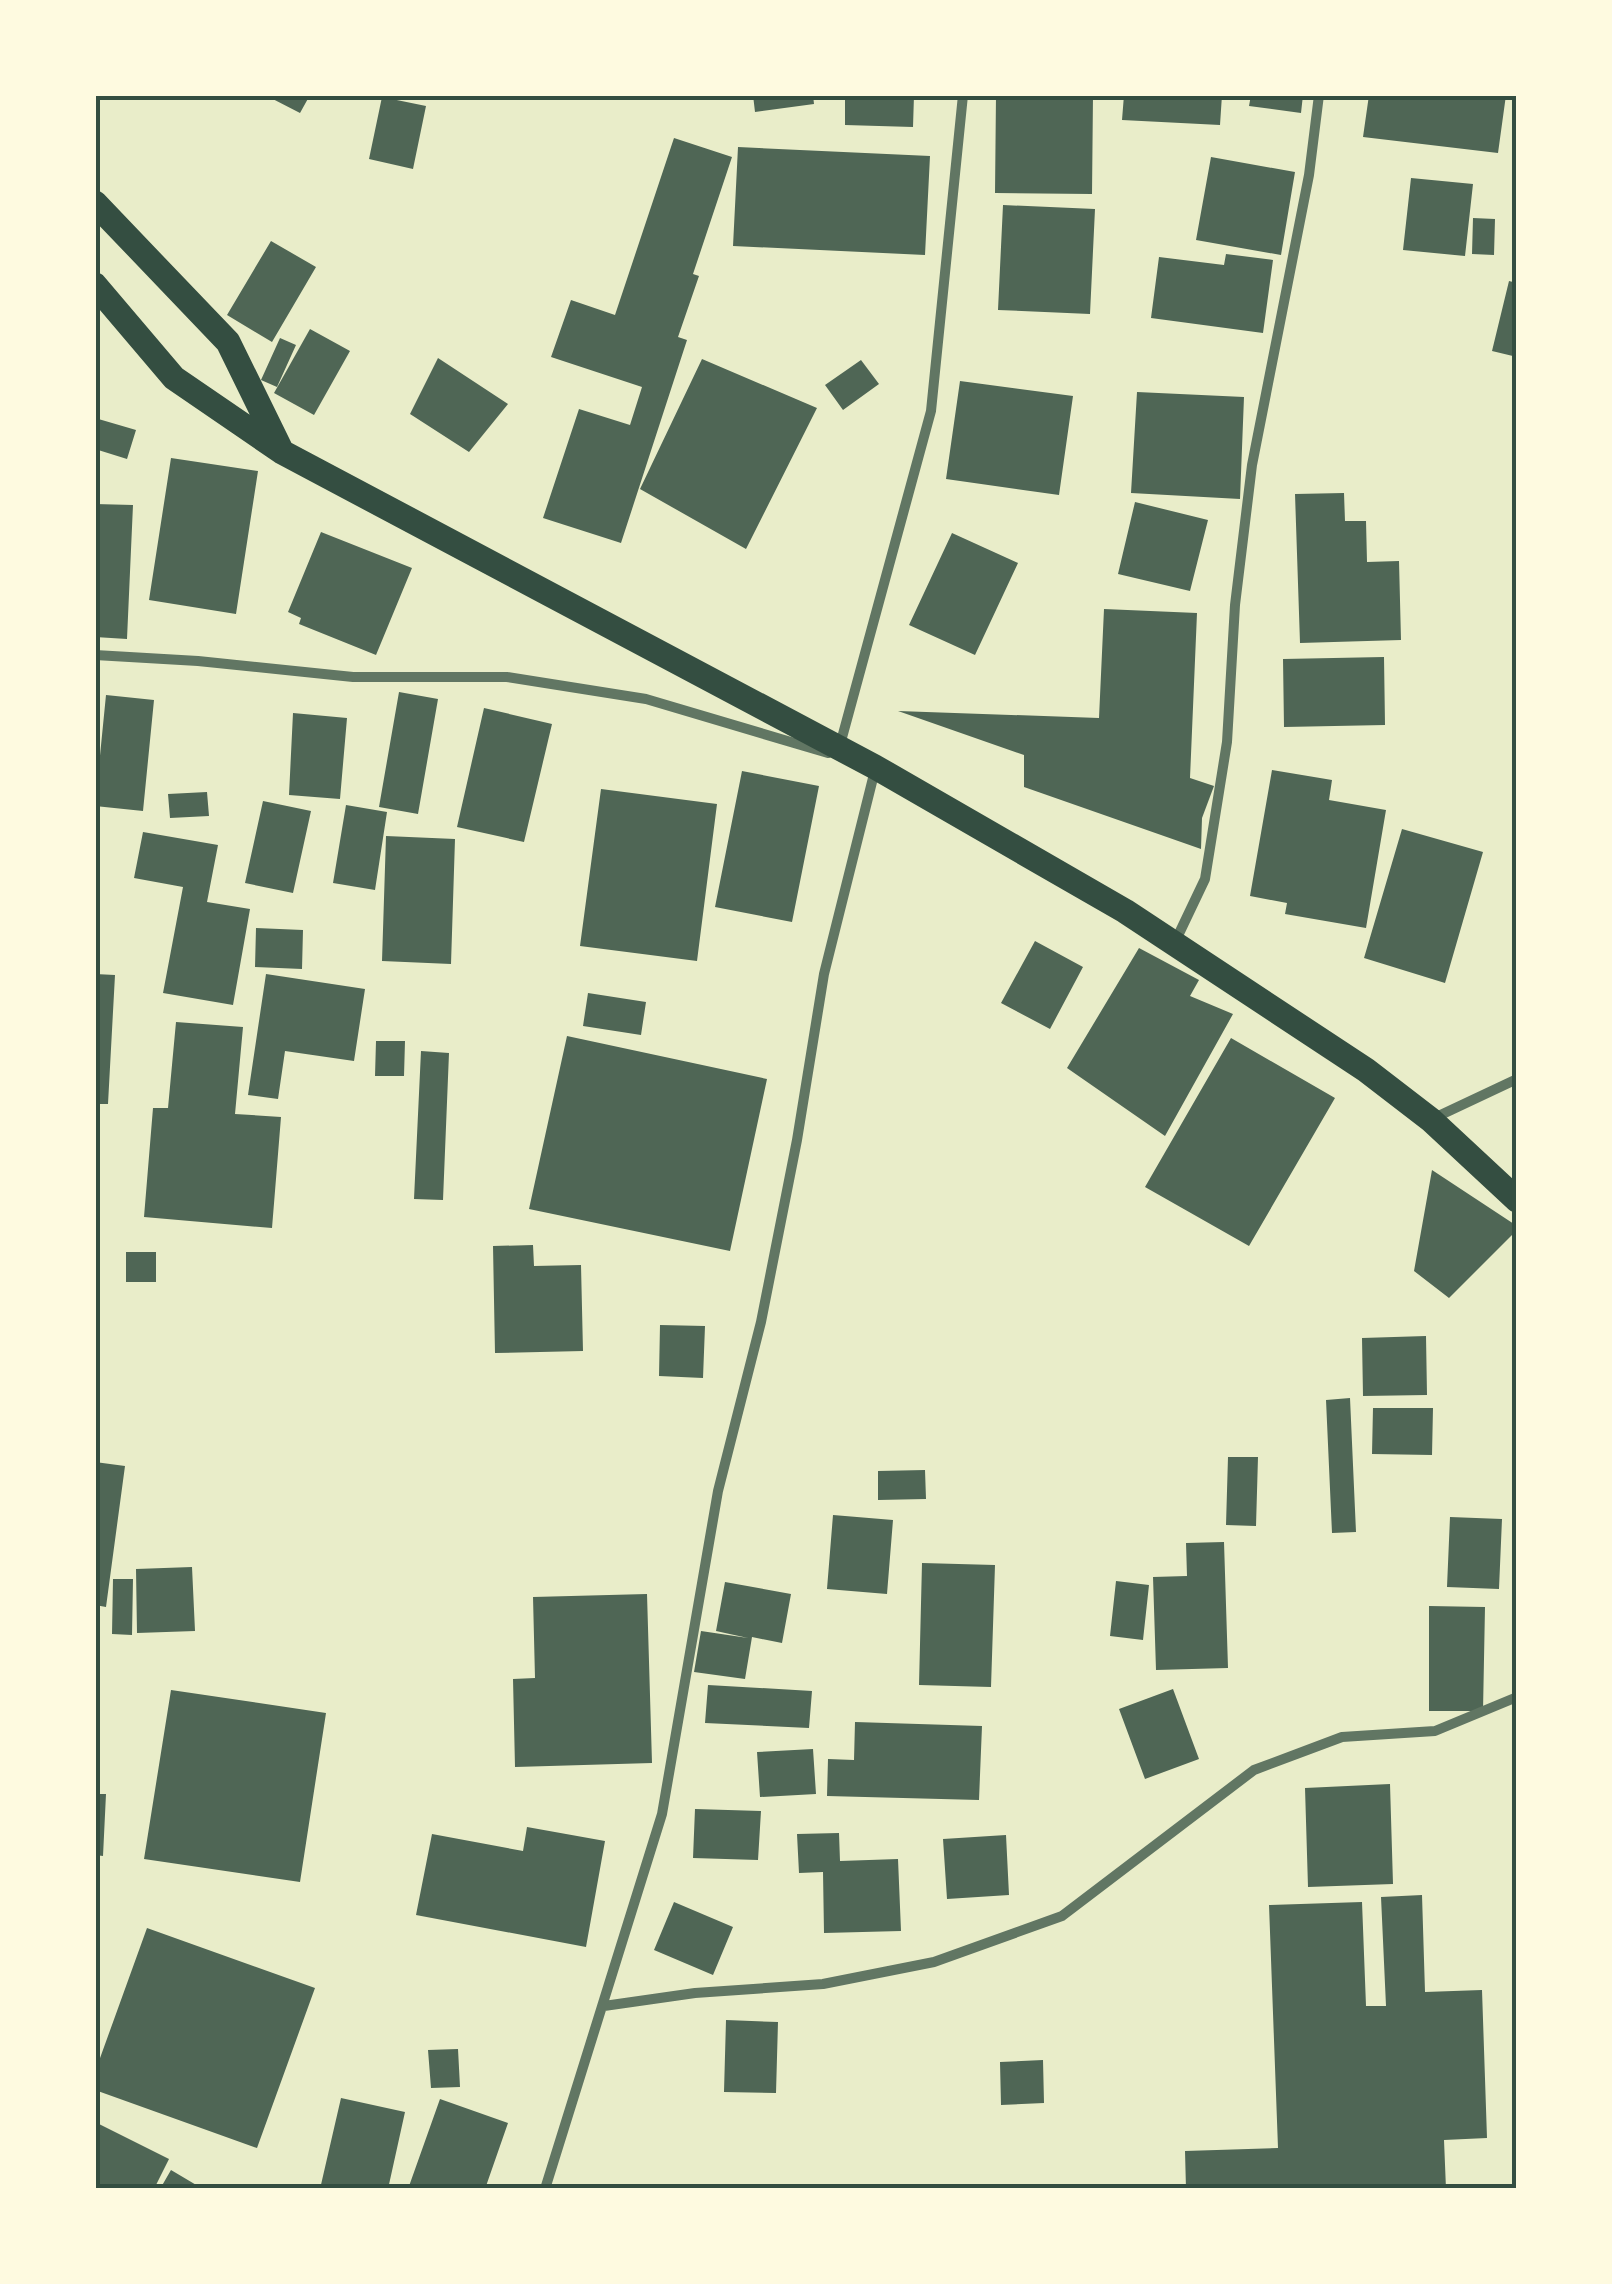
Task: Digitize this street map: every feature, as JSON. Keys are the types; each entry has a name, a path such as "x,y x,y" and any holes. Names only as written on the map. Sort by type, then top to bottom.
{"main road":[{"path":"95,203 228,342 282,452"},
{"path":"95,285 174,378 282,452 839,748 1125,911 1366,1070 1431,1120 1517,1200"}],"street":[{"path":"839,748 932,411 963,95"},
{"path":"1175,943 1206,879 1227,742 1236,605 1252,465 1305,194 1319,95"},
{"path":"95,654 354,676 507,678 646,698 875,768 824,974 797,1140 761,1322 718,1491 662,1814 546,2189"},
{"path":"1431,1120 1517,1080"},
{"path":"604,2006 823,1984 934,1962 1062,1916 1254,1770 1342,1737 1435,1731 1517,1696"}],"building":[{"path":"265,95 310,95 300,113"},
{"path":"753,95 813,95 814,104 755,112"},
{"path":"845,95 914,95 913,127 845,125"},
{"path":"996,95 1093,95 1092,194 995,193"},
{"path":"1124,95 1222,95 1220,125 1122,120"},
{"path":"1251,95 1303,95 1301,113 1249,106"},
{"path":"1369,95 1506,95 1498,153 1363,137"},
{"path":"382,97 426,106 413,169 369,159"},
{"path":"674,138 732,157 693,274 699,276 678,337 687,340 621,543 543,518 579,409 630,425 642,387 551,357 571,300 615,315"},
{"path":"738,147 930,156 925,255 733,246"},
{"path":"1211,157 1295,172 1281,255 1196,240"},
{"path":"1411,178 1473,184 1465,256 1403,250"},
{"path":"1003,205 1095,209 1090,314 998,310"},
{"path":"1473,218 1495,219 1494,255 1472,254"},
{"path":"271,241 316,267 272,342 227,315"},
{"path":"1226,254 1273,260 1263,333 1151,318 1159,257 1224,265"},
{"path":"1509,281 1517,283 1517,357 1492,351"},
{"path":"310,329 350,351 314,415 274,393"},
{"path":"280,338 296,345 277,387 261,380"},
{"path":"438,358 508,404 469,452 410,414"},
{"path":"702,359 817,408 746,549 640,489"},
{"path":"861,360 879,384 843,410 825,385"},
{"path":"960,381 1073,396 1059,495 946,479"},
{"path":"1137,392 1244,397 1240,499 1131,493"},
{"path":"95,418 136,430 127,459 95,449"},
{"path":"171,458 258,471 236,614 149,600"},
{"path":"1344,493 1345,521 1366,521 1367,562 1399,561 1401,640 1300,643 1295,494"},
{"path":"1135,502 1208,520 1190,591 1118,574"},
{"path":"95,504 133,505 127,639 95,637"},
{"path":"321,532 412,568 376,655 299,624 301,618 288,612"},
{"path":"952,533 1018,563 975,655 909,625"},
{"path":"1104,609 1197,613 1190,778 1214,786 1202,818 1201,849 1024,787 1024,755 898,711 1099,718"},
{"path":"1384,657 1385,725 1284,727 1283,659"},
{"path":"399,692 438,699 418,814 379,807"},
{"path":"106,695 154,700 143,811 95,806"},
{"path":"484,708 552,724 524,842 457,827"},
{"path":"293,713 347,718 340,799 289,795"},
{"path":"1272,770 1332,780 1329,800 1386,810 1366,928 1285,914 1287,903 1250,896"},
{"path":"742,771 819,786 792,922 715,907"},
{"path":"601,789 717,804 697,961 580,946"},
{"path":"207,792 209,816 170,818 168,794"},
{"path":"263,801 311,811 293,893 245,883"},
{"path":"346,805 387,812 375,890 333,883"},
{"path":"1402,829 1483,852 1445,983 1364,958"},
{"path":"143,832 218,845 207,902 250,909 233,1005 163,993 183,887 134,878"},
{"path":"386,836 455,839 451,964 382,961"},
{"path":"256,928 303,930 302,969 255,967"},
{"path":"1035,941 1083,967 1050,1029 1001,1003"},
{"path":"1139,948 1199,980 1190,996 1233,1014 1165,1136 1067,1068"},
{"path":"95,974 115,975 108,1104 95,1104"},
{"path":"266,974 365,989 354,1061 285,1051 278,1099 248,1095"},
{"path":"588,993 646,1002 641,1035 583,1026"},
{"path":"176,1022 243,1027 235,1114 281,1117 272,1228 144,1217 153,1108 168,1108"},
{"path":"567,1036 767,1079 730,1251 529,1209"},
{"path":"1231,1038 1335,1098 1249,1246 1145,1187"},
{"path":"376,1041 405,1041 404,1076 375,1076"},
{"path":"421,1051 449,1053 443,1200 414,1199"},
{"path":"1432,1170 1517,1226 1449,1298 1414,1271"},
{"path":"533,1245 534,1266 581,1265 583,1351 495,1353 493,1246"},
{"path":"126,1252 156,1252 156,1282 126,1282"},
{"path":"660,1325 705,1326 703,1378 659,1376"},
{"path":"1426,1336 1427,1395 1363,1396 1362,1338"},
{"path":"1350,1398 1356,1532 1332,1533 1326,1400"},
{"path":"1373,1408 1433,1408 1432,1455 1372,1454"},
{"path":"1228,1457 1258,1457 1256,1526 1226,1525"},
{"path":"95,1462 125,1466 106,1607 95,1605"},
{"path":"925,1470 926,1499 878,1500 878,1471"},
{"path":"833,1515 893,1520 887,1594 827,1589"},
{"path":"1450,1517 1502,1519 1499,1589 1447,1587"},
{"path":"1224,1542 1228,1668 1156,1670 1153,1577 1187,1576 1186,1543"},
{"path":"922,1563 995,1565 991,1687 919,1685"},
{"path":"192,1567 195,1631 137,1633 136,1569"},
{"path":"113,1579 133,1579 132,1635 112,1634"},
{"path":"1116,1581 1149,1585 1143,1640 1110,1636"},
{"path":"725,1582 791,1594 782,1643 752,1637 745,1679 694,1672 701,1631 748,1638 716,1631"},
{"path":"647,1594 652,1763 515,1767 513,1679 535,1678 533,1597"},
{"path":"1429,1606 1485,1607 1483,1711 1429,1711"},
{"path":"708,1685 812,1691 809,1728 705,1723"},
{"path":"1173,1689 1199,1759 1145,1779 1119,1709"},
{"path":"171,1690 326,1713 300,1882 144,1859"},
{"path":"855,1722 982,1726 979,1800 827,1796 828,1759 854,1760"},
{"path":"813,1749 816,1794 760,1797 757,1752"},
{"path":"1390,1784 1393,1884 1308,1887 1305,1788"},
{"path":"95,1794 106,1794 103,1856 95,1855"},
{"path":"695,1809 761,1811 758,1860 693,1858"},
{"path":"527,1827 605,1841 586,1947 416,1915 432,1834 523,1851"},
{"path":"839,1833 840,1861 898,1859 901,1931 824,1933 823,1872 799,1873 797,1834"},
{"path":"1006,1835 1009,1895 947,1899 943,1839"},
{"path":"1422,1895 1425,1992 1482,1990 1487,2138 1444,2140 1446,2189 1186,2189 1185,2151 1278,2148 1269,1905 1362,1902 1366,2006 1386,2006 1381,1897"},
{"path":"674,1902 733,1927 713,1975 654,1950"},
{"path":"147,1928 315,1988 257,2148 95,2090 95,2072"},
{"path":"726,2020 778,2022 776,2093 724,2092"},
{"path":"458,2049 460,2087 431,2088 428,2050"},
{"path":"1043,2060 1044,2103 1001,2105 1000,2062"},
{"path":"341,2098 405,2112 388,2189 320,2189"},
{"path":"440,2099 508,2123 485,2189 408,2189"},
{"path":"95,2122 169,2159 154,2189 95,2189"},
{"path":"171,2170 203,2189 160,2189"}]}
